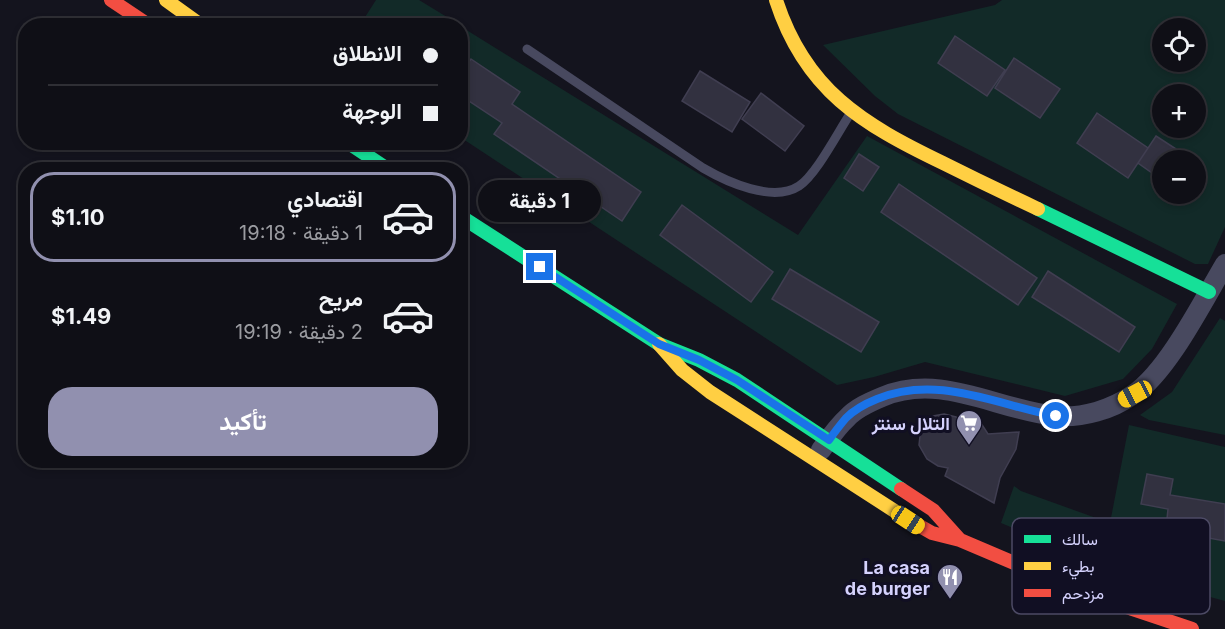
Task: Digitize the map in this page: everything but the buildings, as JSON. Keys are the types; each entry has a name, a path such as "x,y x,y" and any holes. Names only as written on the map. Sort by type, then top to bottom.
{"main road":[{"path":"111,0 138,18"},
{"path":"165,0 191,18"},
{"path":"776,0 779,14 794,47 810,71 851,112 895,140 1209,292"},
{"path":"359,150 377,162"},
{"path":"468,221 659,344 699,360 737,380 933,510 960,540"},
{"path":"659,344 696,382 920,527 960,540 1012,562"},
{"path":"1147,614 1192,629"}],"street":[{"path":"814,459 848,417 868,403 892,393 917,388 946,389 1056,416 1082,415 1107,408 1135,394 1158,373 1225,264"}],"lane":[{"path":"527,49 703,168 740,186 761,191 781,192 798,187 808,178 851,112"}],"green space":[{"path":"376,0 419,0 449,18 364,18"},
{"path":"1002,0 1225,0 1225,227 1208,264 1195,264 898,114 875,96 823,45 995,5"},
{"path":"468,31 798,235 867,136 1177,304 1152,349 1123,379 1065,396 925,362 837,385 468,142"},
{"path":"1220,318 1225,321 1225,435 1149,420 1140,415 1172,392"},
{"path":"1129,425 1225,447 1225,601 1210,597 1210,518 1111,518"},
{"path":"1014,486 1021,491 1096,518 1012,518 1012,527 1001,523"}],"traffic: fast":[{"path":"359,150 377,162"},
{"path":"1038,209 1209,292"},
{"path":"468,221 659,344 699,360 737,380 901,489"}],"traffic: slow":[{"path":"166,0 191,18"},
{"path":"776,0 788,31 803,58 820,81 840,101 887,134 1038,209"},
{"path":"659,344 682,370 710,392 904,517"}],"traffic: jam":[{"path":"111,0 138,18"},
{"path":"901,489 933,510 960,540"},
{"path":"904,517 932,533 960,540 1012,562"},
{"path":"1147,614 1192,629"}],"place":[{"name":"التلال سنتر","path":"969,446"},
{"name":"La casa de burger","path":"950,600"}],"route":[{"path":"540,267 659,344 699,360 737,380 829,440 848,417 868,403 892,393 917,388 946,389 1056,416"}]}
